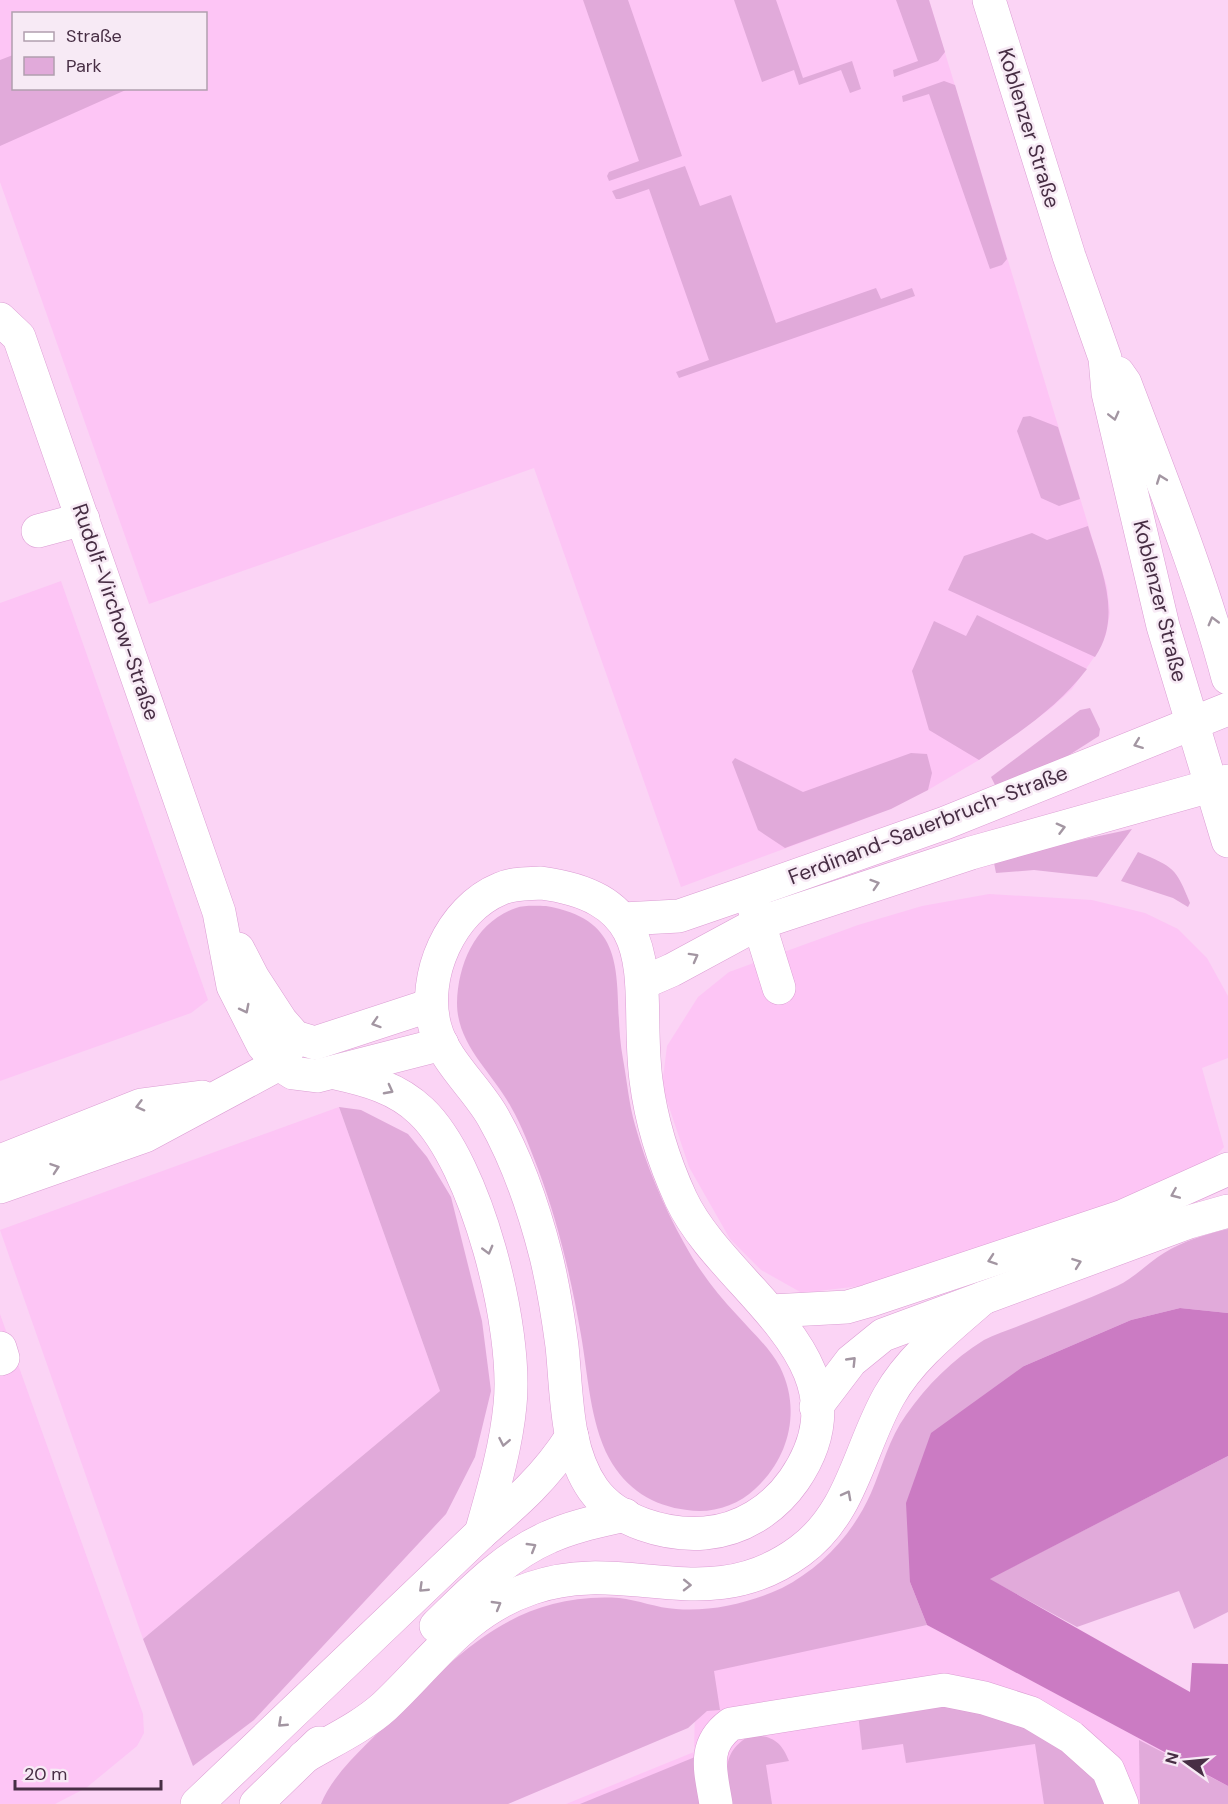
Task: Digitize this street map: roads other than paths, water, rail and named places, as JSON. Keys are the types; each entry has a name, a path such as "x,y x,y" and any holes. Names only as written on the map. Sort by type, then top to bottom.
{"street":[{"name":"Koblenzer Straße","path":"989,0 1075,275 1105,358 1108,393 1163,626 1192,723 1220,784 1228,841"},
{"name":"Rudolf-Virchow-Straße","path":"0,319 19,337 219,912 253,978 295,1036"},
{"name":"Koblenzer Straße","path":"1105,358 1125,383 1170,505 1184,533 1211,612 1228,678"},
{"path":"38,531 83,519"},
{"name":"Ferdinand-Sauerbruch-Straße","path":"642,983 672,970 754,908 945,823 1228,709"},
{"name":"Ferdinand-Sauerbruch-Straße","path":"622,919 754,908 1220,784"},
{"path":"517,884 564,886 600,902 622,919 632,932 639,953 642,983 641,1018 646,1084 654,1121 682,1200 719,1257 771,1311 802,1352 810,1371 816,1407 815,1425 809,1450 798,1475 772,1507 752,1519 719,1531 678,1533 657,1528 624,1515 606,1503 594,1491 584,1474 572,1437 558,1319 546,1256 535,1219 517,1169 493,1116 442,1044 435,1027 431,1005 436,973 450,935 465,914 479,901 500,889 517,884"},
{"path":"754,908 779,988"},
{"name":"Rudolf-Virchow-Straße","path":"219,912 233,986 263,1045 279,1064"},
{"path":"0,1187 145,1136 279,1064 295,1036 315,1043 431,1005"},
{"path":"279,1064 293,1073 307,1076 334,1073 442,1044"},
{"path":"334,1073 370,1080 405,1098 421,1110 451,1149 484,1234 506,1331 511,1371 510,1404 495,1484 481,1533"},
{"path":"0,1161 141,1105 219,1095"},
{"path":"771,1311 838,1308 868,1301 1120,1217 1228,1169"},
{"path":"816,1407 851,1361 883,1335 1189,1222 1228,1211"},
{"path":"304,1757 384,1707 449,1638 478,1616 530,1588 555,1581 591,1578 712,1586 774,1568 801,1551 822,1532 852,1486 870,1435 901,1378 932,1345 983,1298"},
{"path":"0,1348 3,1358 0,1359"},
{"path":"197,1804 481,1533 541,1480 572,1437"},
{"path":"256,1804 410,1651 502,1566 546,1538 571,1528 624,1515"},
{"path":"716,1804 709,1758 716,1735 731,1724 944,1690 984,1698 1031,1713 1071,1737 1108,1770 1122,1804"}]}
